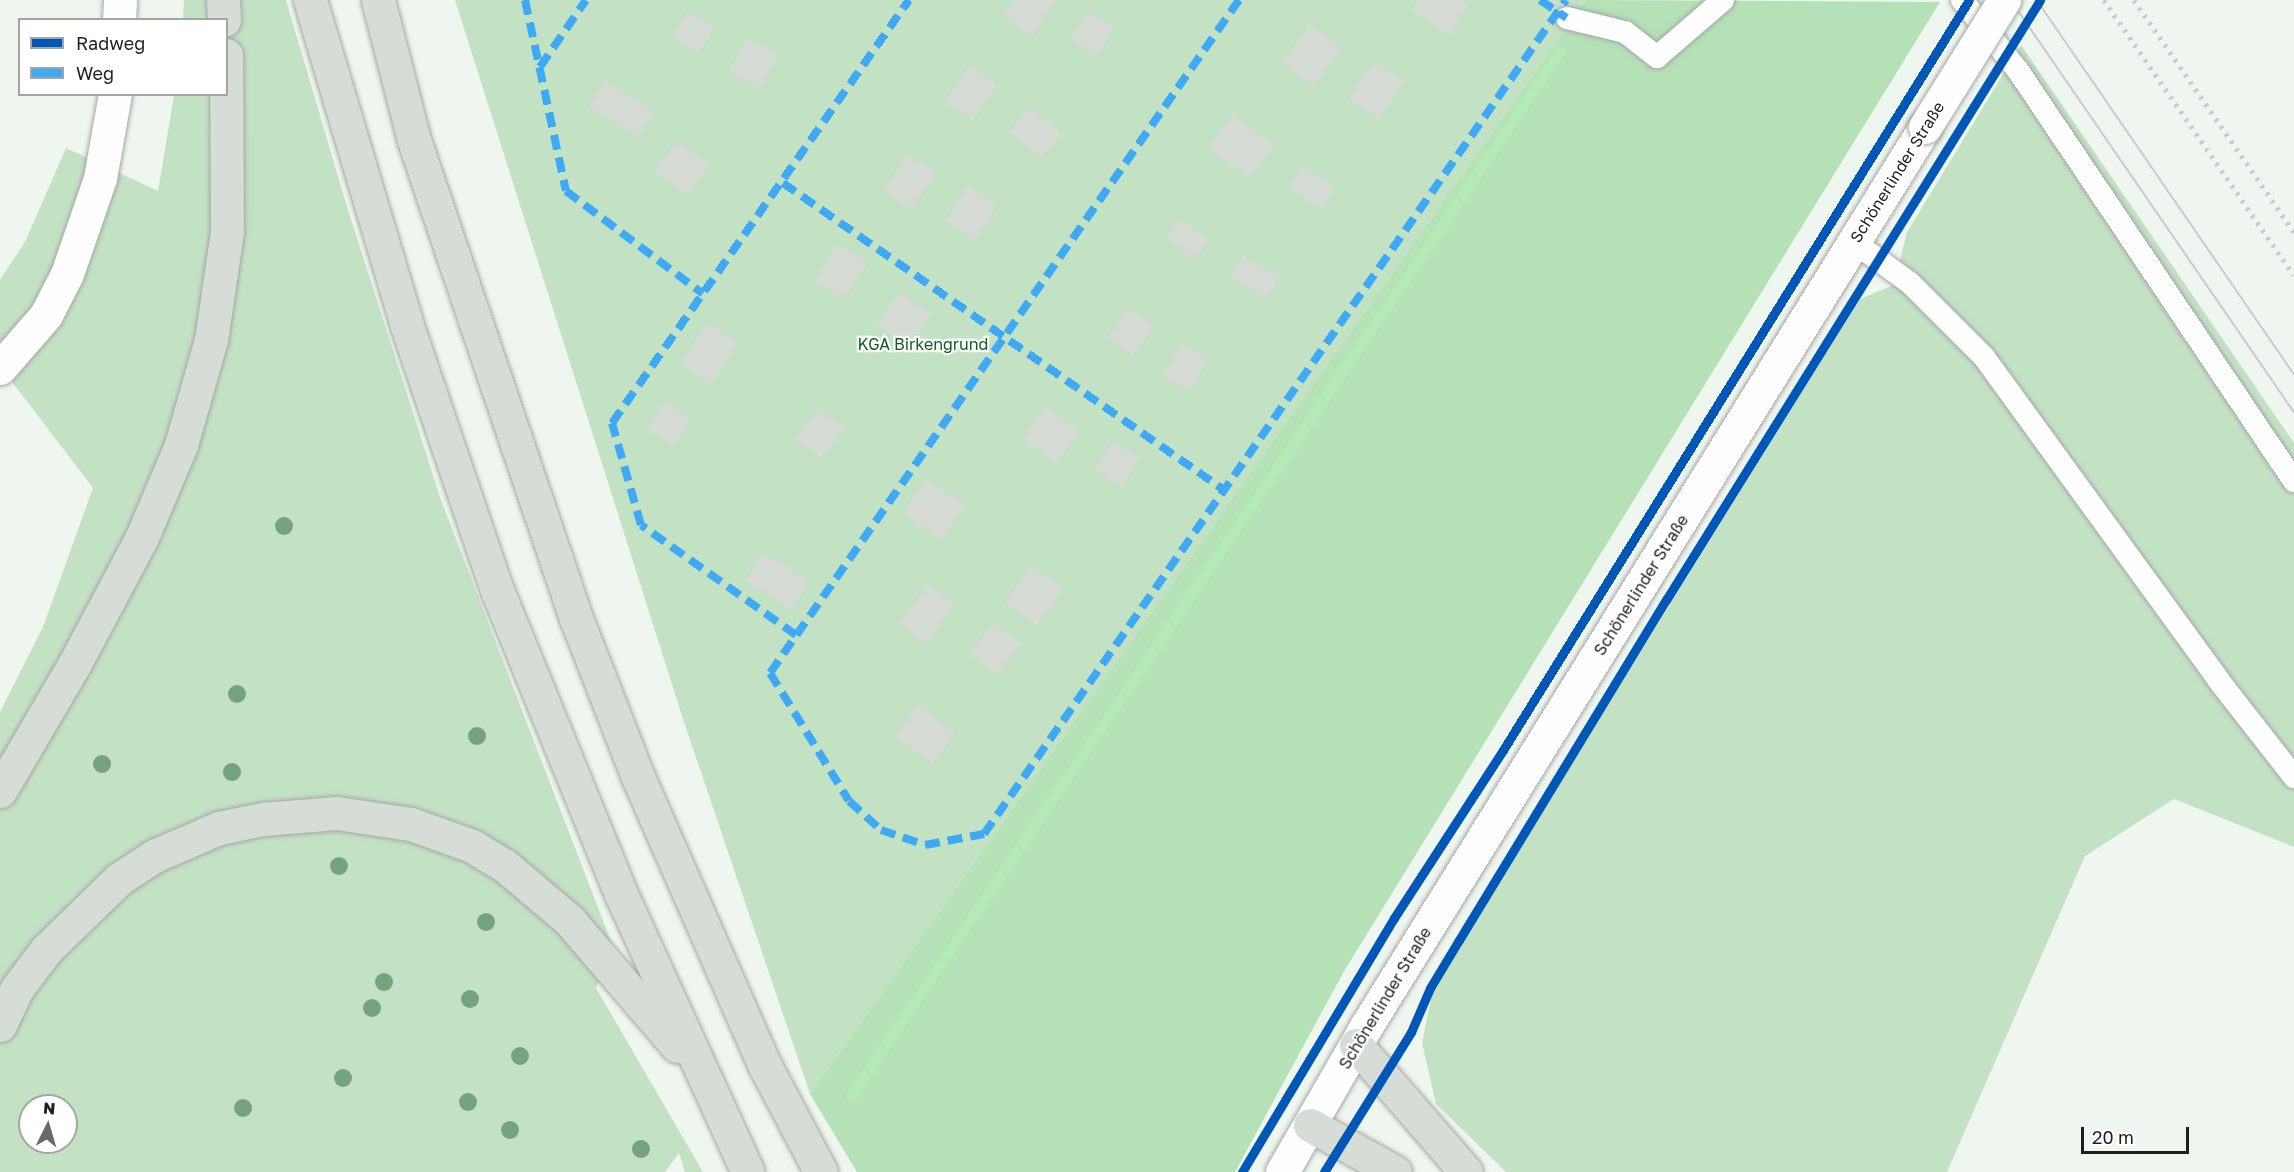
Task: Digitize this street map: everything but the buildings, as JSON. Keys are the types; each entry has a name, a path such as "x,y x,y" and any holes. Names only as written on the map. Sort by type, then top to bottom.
{"highway":[{"path":"223,0 224,18"},
{"path":"310,0 406,326 497,590 622,896 699,1072 748,1172"},
{"path":"378,0 414,140 576,618 638,777 765,1066 821,1172"},
{"path":"0,790 74,665 142,537 181,445 211,340 226,231 226,96"},
{"path":"0,1025 16,990 46,950 119,879 154,856 219,828 263,819 337,813 411,824 472,846 504,865 569,920 699,1072"},
{"path":"1356,1046 1466,1172"},
{"path":"1310,1125 1395,1172"}],"main road":[{"path":"119,18 120,0"},
{"name":"Schönerlinder Straße","path":"1282,1172 1356,1046 2004,0"},
{"path":"0,368 46,315 67,274 100,178 115,96"}],"lane":[{"path":"1567,18 1625,33 1657,57 1722,0"},
{"path":"1962,0 2019,72 2294,481"},
{"path":"1854,242 1910,283 1984,357 2205,662 2294,777"}],"green space":[{"path":"184,0 286,0 348,210 441,500 614,949 596,988 703,1172 685,1172 679,1153 665,1172 0,1172 0,712 43,627 93,488 0,366 0,280 25,242 66,148 158,191 174,96 228,96 228,18 183,18"},
{"name":"KGA Birkengrund","path":"455,0 1588,0 810,1094 683,719"},
{"path":"1587,0 1940,2 1343,973 1235,1172 857,1172 810,1094"},
{"path":"2021,45 2294,443 2294,847 2174,799 2085,856 1947,1172 1506,1172 1436,1104 1422,1043 1434,984 1860,299 1894,285 1907,232"}],"waterway":[{"path":"851,1097 1561,51"}],"tram line":[{"path":"2011,0 2294,412"},
{"path":"2037,0 2294,374"}],"railway":[{"path":"2104,0 2294,275"},
{"path":"2134,0 2294,232"}],"marked path":[{"path":"525,0 566,191 703,294"},
{"path":"540,67 586,0"},
{"path":"796,635 641,525 612,423 909,0"},
{"path":"1239,0 770,673 849,801 881,830 925,845 984,834 1566,0"},
{"path":"1540,0 1567,18"},
{"path":"783,183 1224,490"}],"cycle path":[{"path":"1242,1172 1394,918 1503,750 1969,0"},
{"path":"1324,1172 1411,1032 1430,988 1666,600 2040,0"}]}
